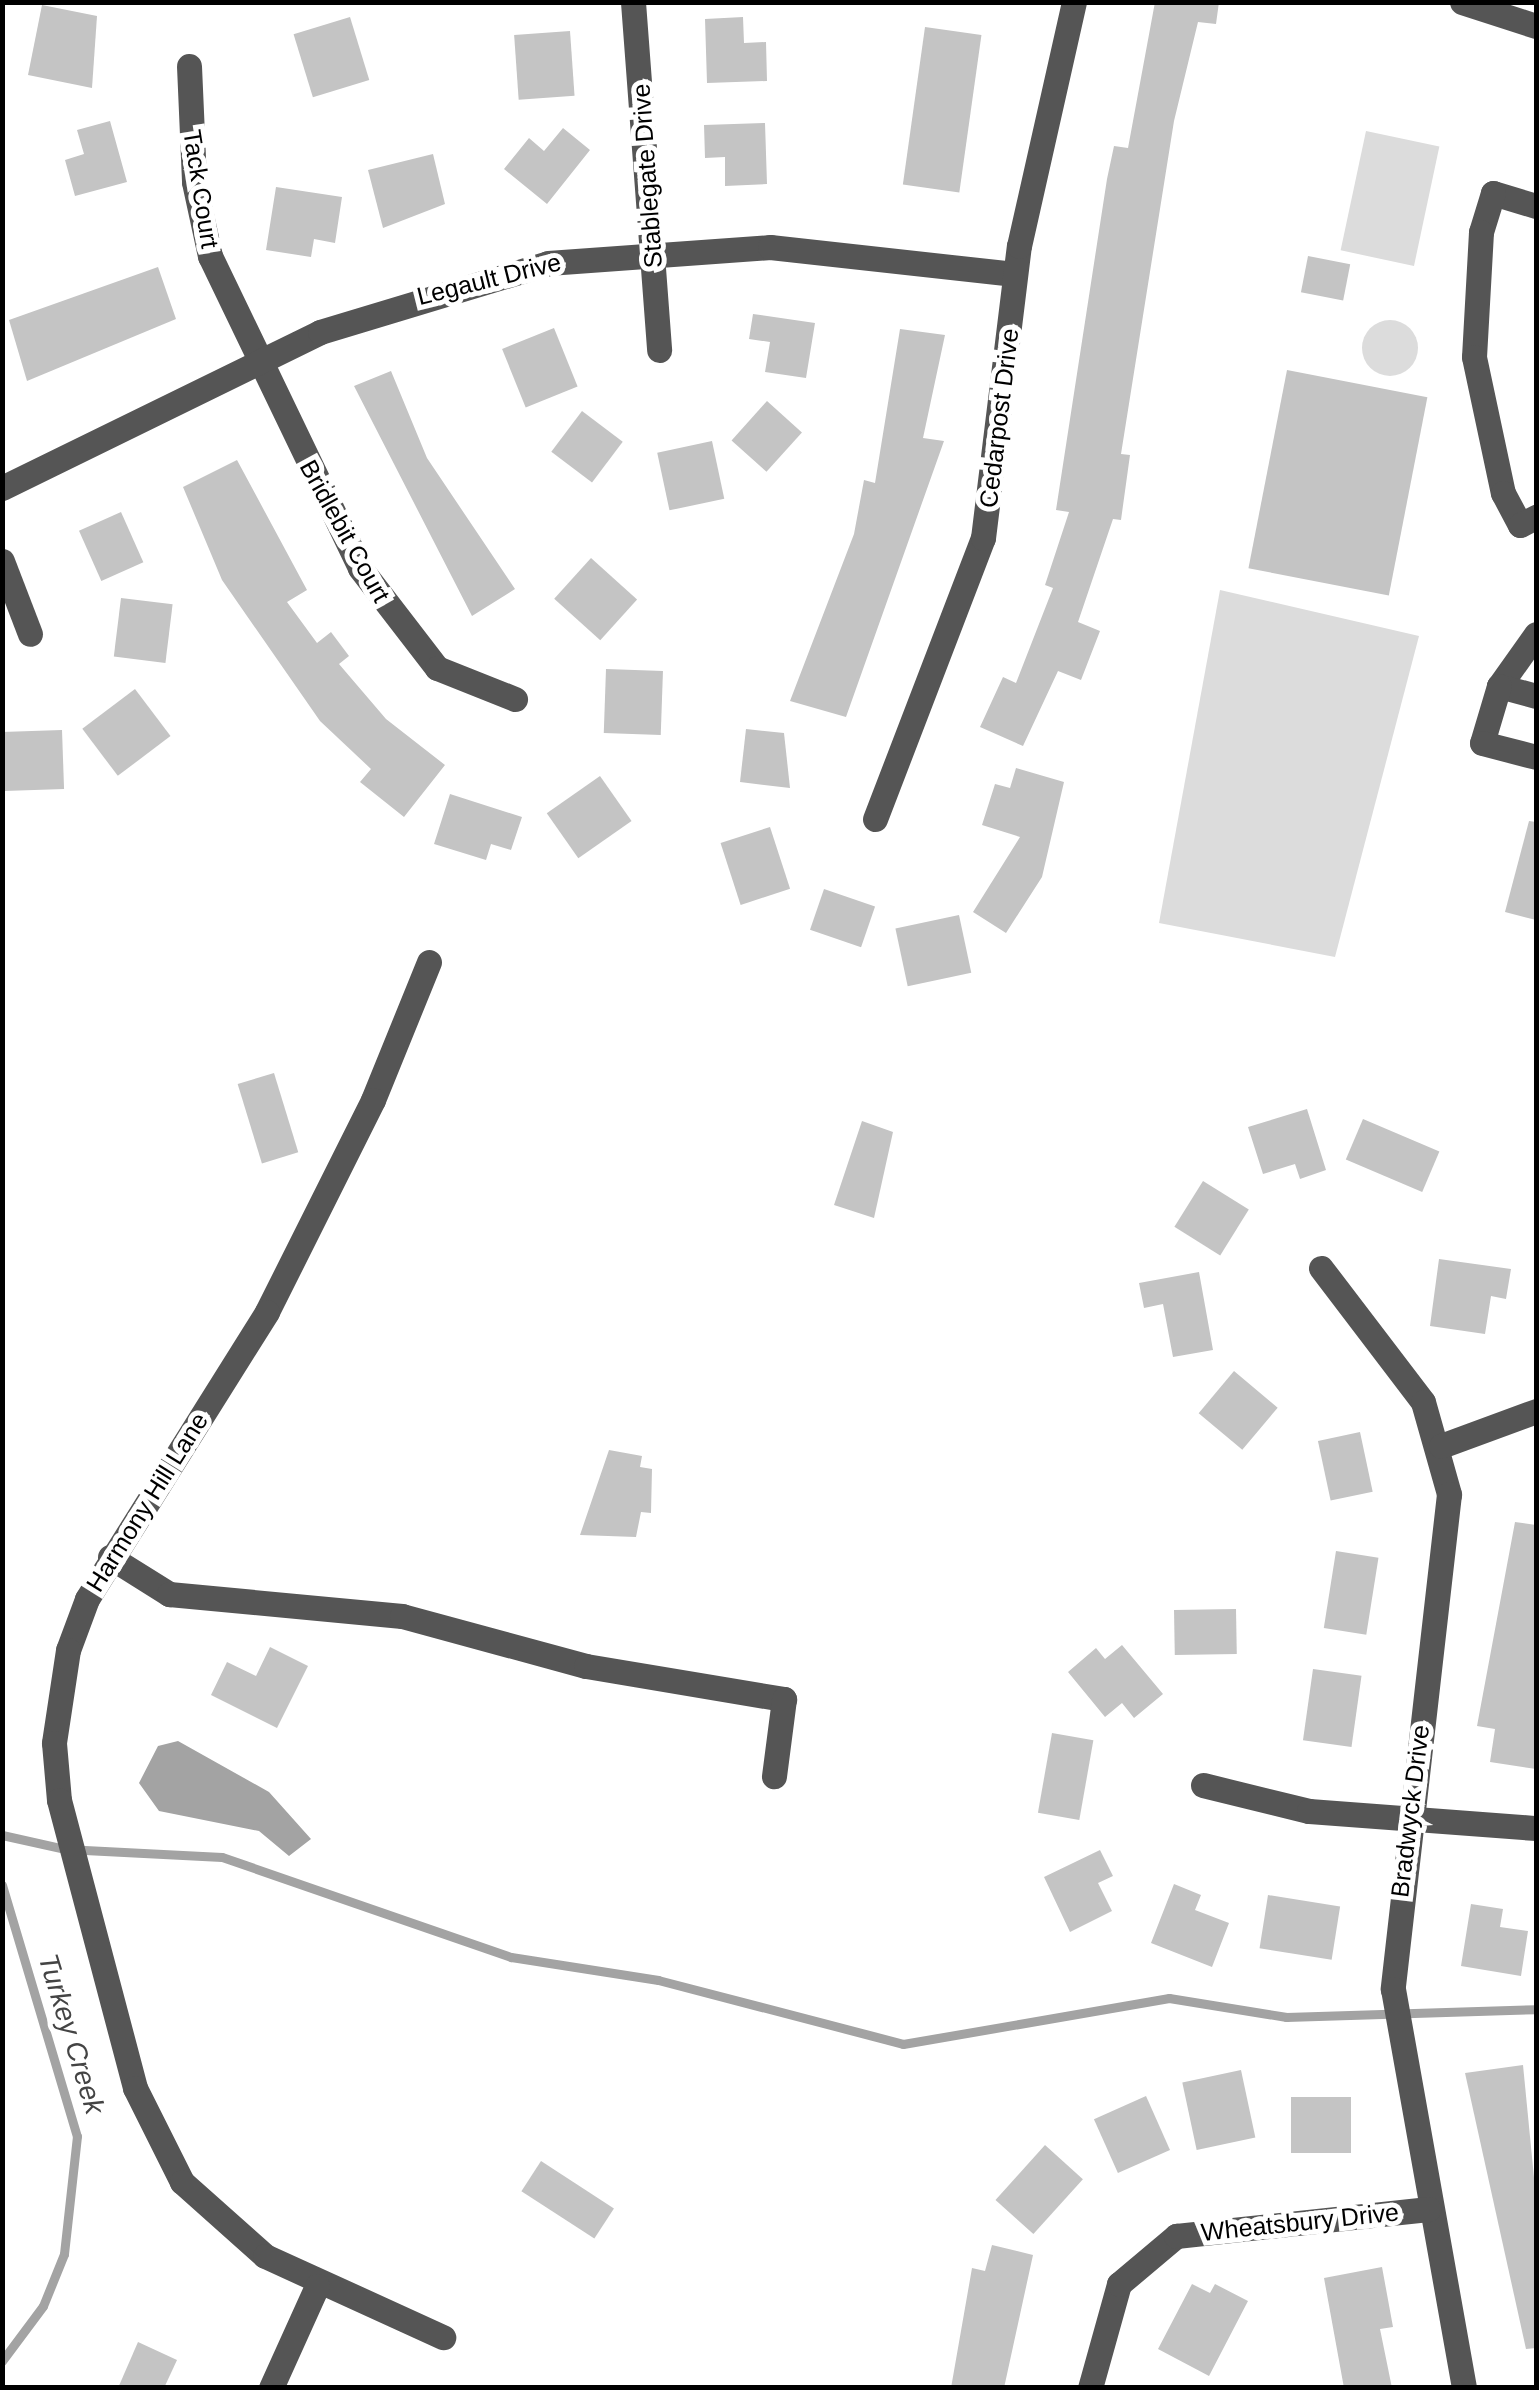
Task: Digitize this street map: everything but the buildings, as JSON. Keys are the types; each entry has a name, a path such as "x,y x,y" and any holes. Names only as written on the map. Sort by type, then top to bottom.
{"street":[{"name":"Stablegate Drive","path":"633,2 659,350"},
{"name":"Cedarpost Drive","path":"875,818 983,538 1016,274 1074,2"},
{"path":"1462,2 1536,26"},
{"name":"Tack Court","path":"190,66 200,219 255,362"},
{"path":"1536,206 1493,194 1481,232 1474,356 1504,493 1520,525 1536,516"},
{"name":"Legault Drive","path":"2,488 255,362 468,281 652,250 770,247 1016,274"},
{"name":"Bridlebit Court","path":"255,362 390,612 437,668 515,699"},
{"path":"2,560 30,634"},
{"path":"1536,634 1498,686 1482,743 1536,757"},
{"path":"1498,686 1536,696"},
{"name":"Harmony Hill Lane","path":"429,962 373,1100 266,1312 110,1557 68,1650 54,1743 59,1800 119,2032 182,2182 214,2216 316,2286 381,2304 443,2337"},
{"name":"Bradwyck Drive","path":"1321,1268 1408,1380 1441,1446 1447,1534 1407,1820 1393,1989 1429,2209 1464,2388"},
{"path":"1441,1446 1536,1411"},
{"path":"110,1557 169,1594 402,1616 586,1666 784,1699 774,1776"},
{"path":"1204,1786 1309,1811 1536,1828"},
{"name":"Wheatsbury Drive","path":"1090,2388 1118,2284 1176,2236 1429,2209"},
{"path":"271,2388 316,2286"}],"shaded area":[{"path":"1366,131 1439,147 1414,266 1341,250"},
{"path":"1390,320 1410,328 1418,348 1410,368 1390,376 1370,368 1362,348 1370,328"},
{"path":"1220,590 1419,636 1335,957 1159,923"},
{"path":"178,1741 269,1792 311,1839 289,1856 259,1831 159,1811 139,1783 158,1746"}],"waterway":[{"path":"2,1835 65,1849 222,1857 511,1957 658,1980 903,2044 1169,1998 1286,2017 1536,2009"},
{"name":"Turkey Creek","path":"2,1885 77,2136 64,2254 43,2306 2,2361"}]}
